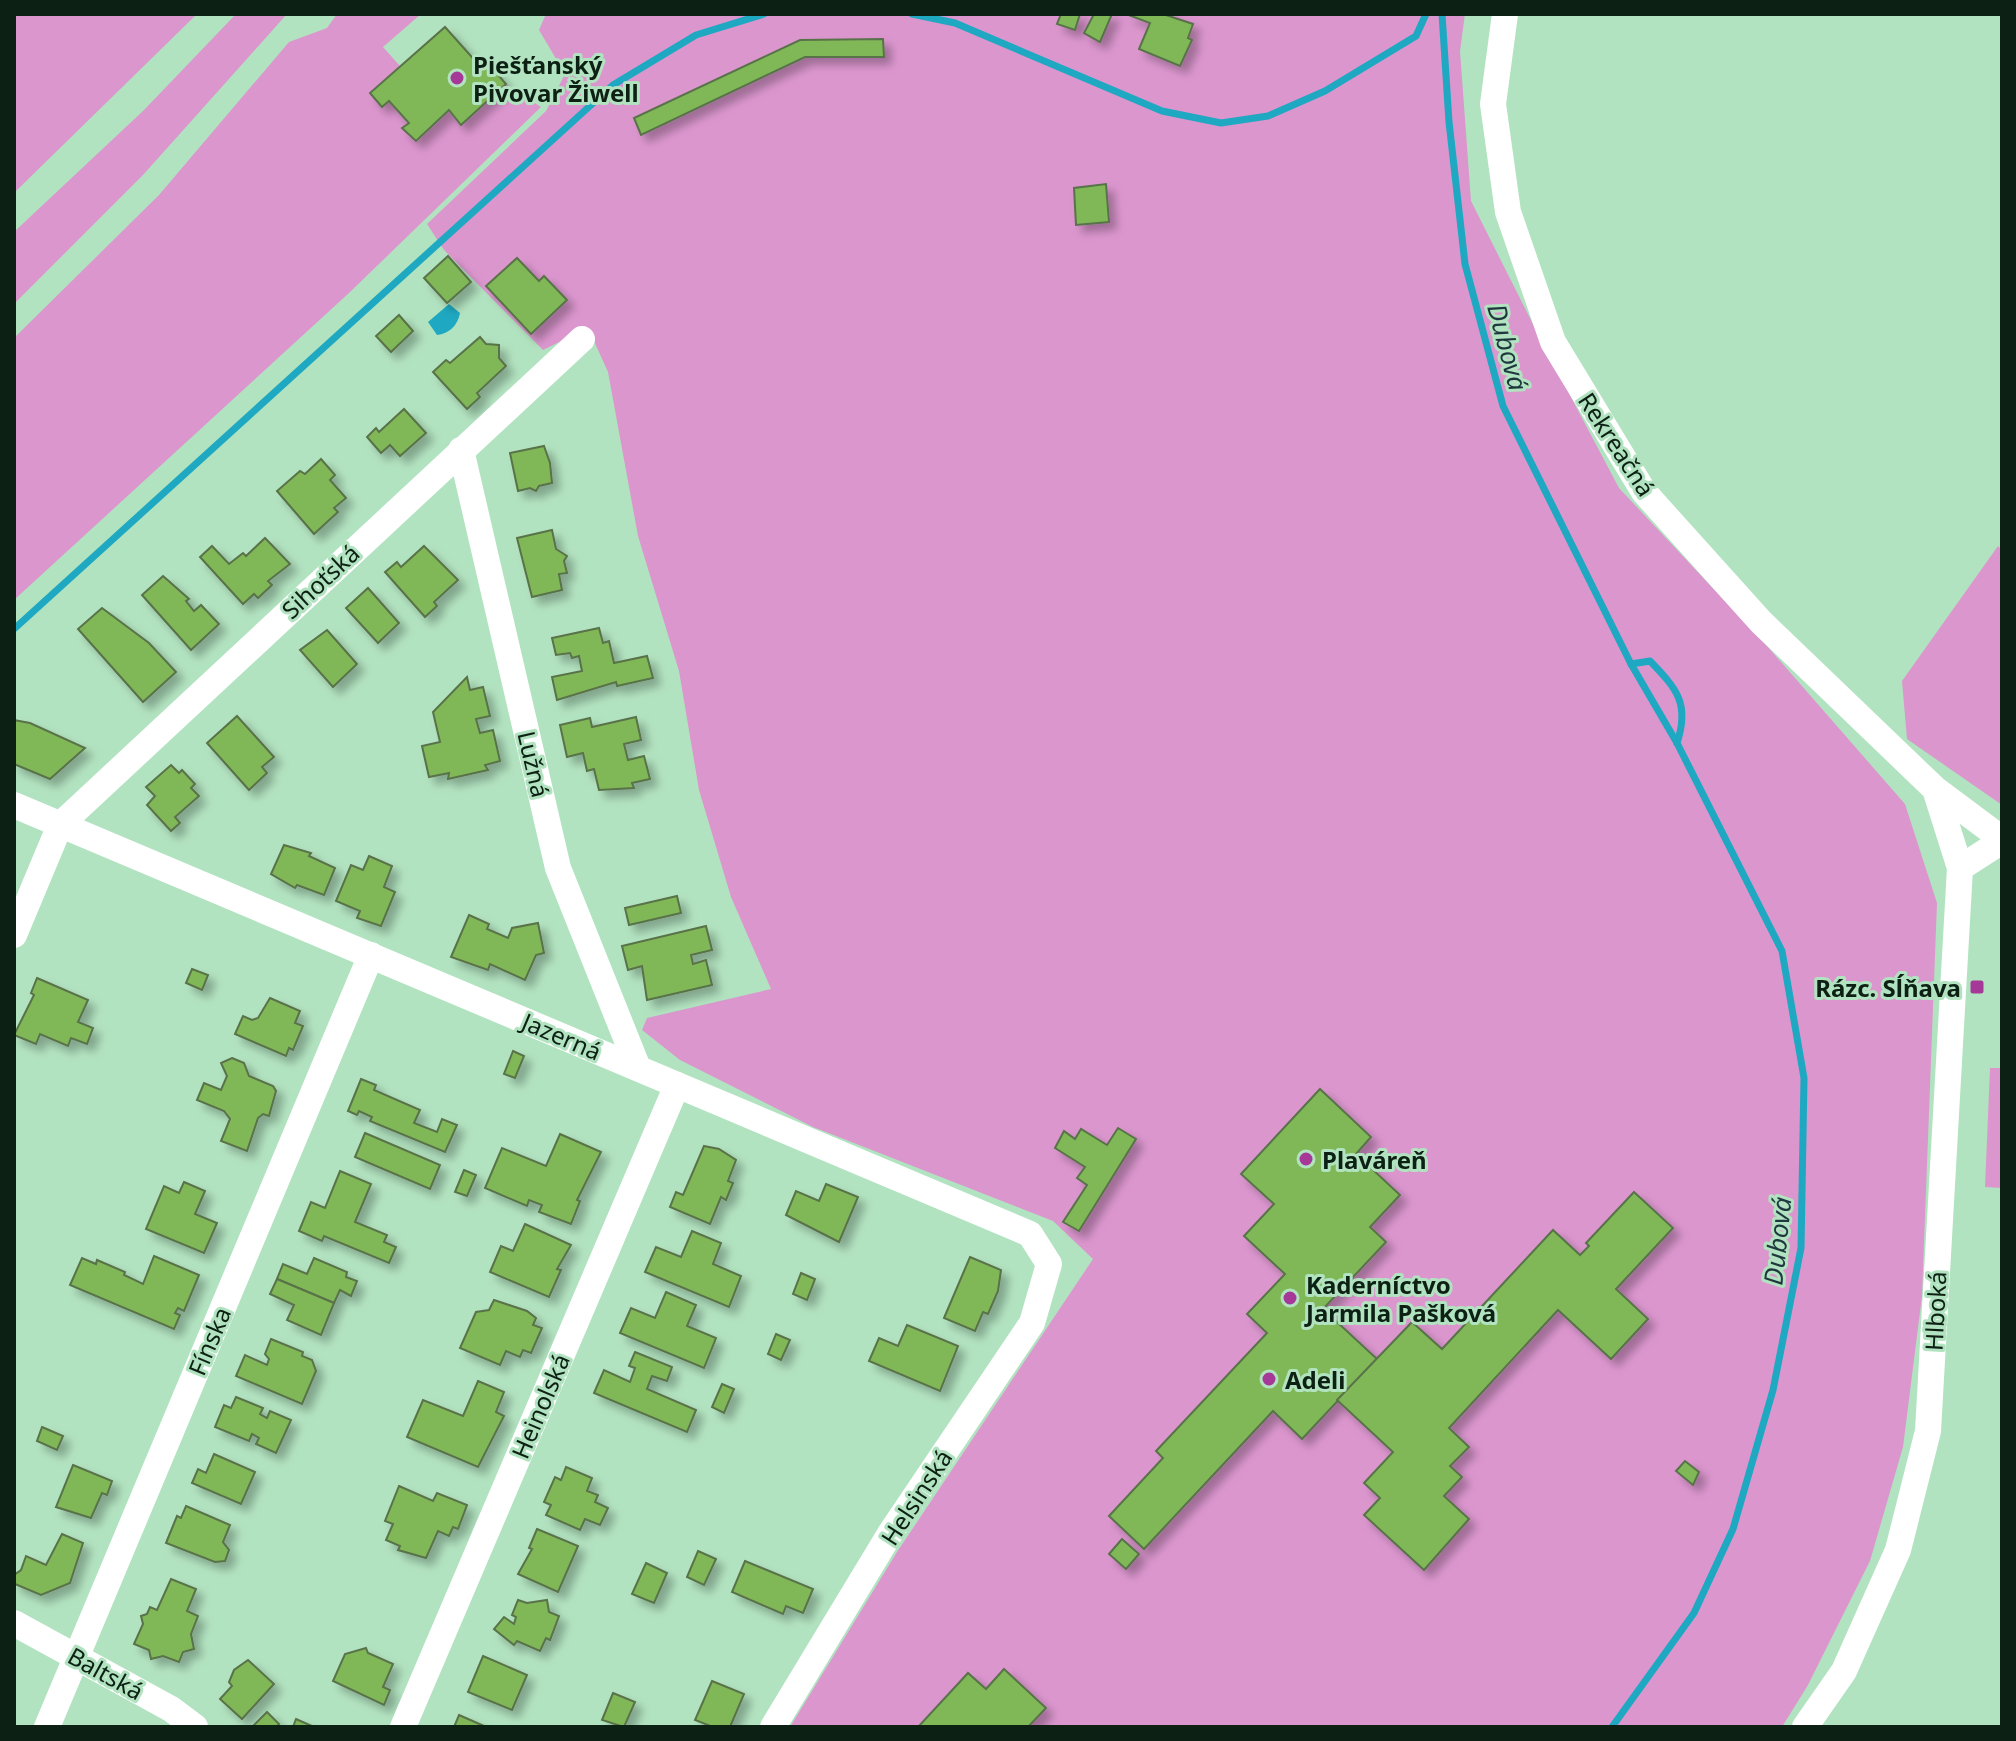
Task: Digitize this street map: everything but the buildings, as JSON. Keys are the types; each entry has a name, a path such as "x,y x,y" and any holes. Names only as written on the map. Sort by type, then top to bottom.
{"street":[{"name":"Rekreačná","path":"1505,14 1493,104 1508,212 1553,342 1644,492 1761,622 1935,789 2002,840"},
{"name":"Sihoťská","path":"60,825 582,339"},
{"name":"Lužná","path":"461,450 558,868 638,1068"},
{"name":"Hlboká","path":"1805,1727 1844,1671 1898,1550 1928,1431 1960,868 1935,789"},
{"name":"Jazerná","path":"14,805 1030,1234 1049,1264"},
{"path":"14,935 60,825"},
{"path":"1960,868 2002,840"},
{"name":"Fínska","path":"47,1727 371,955"},
{"name":"Heinolská","path":"403,1727 677,1085"},
{"name":"Helsinská","path":"773,1727 891,1532 1032,1323 1049,1264"},
{"name":"Baltská","path":"14,1623 171,1709 195,1727"}],"shaded area":[{"path":"14,14 197,14 14,193"},
{"path":"236,14 287,14 143,175 14,304 14,232 144,110"},
{"path":"337,14 421,14 383,47 400,66 445,27 479,65 485,60 506,84 541,107 349,293 14,600 14,338 159,195 289,42 327,28"},
{"path":"546,14 1465,14 1460,51 1471,201 1619,488 1767,646 1905,804 1937,903 1922,1296 1903,1447 1870,1561 1808,1685 1782,1727 790,1727 897,1552 1093,1259 1053,1221 813,1127 680,1060 642,1030 647,1018 771,989 731,897 699,790 679,671 638,536 608,372 588,328 543,350 444,250 427,224 546,111 565,74 539,30"},
{"path":"1998,546 2002,550 2002,805 1907,739 1902,681"},
{"path":"1990,1068 2002,1068 2002,1188 1985,1187"}],"water":[{"path":"449,304 460,313 459,317 449,331 437,335 428,322"}],"waterway":[{"path":"14,629 613,85 696,35 764,14"},
{"path":"912,14 955,23 1162,111 1221,123 1268,116 1325,91 1416,36 1426,14"},
{"name":"Dubová","path":"1442,14 1449,122 1465,264 1503,406 1631,664 1677,743 1782,951 1804,1078 1801,1248 1773,1390 1733,1529 1694,1613 1612,1727"},
{"name":"Dubová","path":"1631,664 1650,661 1674,689 1682,718 1677,743"}],"place":[{"name":"Piešťanský Pivovar Žiwell","path":"457,78"},
{"name":"Rázc. Sĺňava","path":"1977,987"},
{"name":"Plaváreň","path":"1306,1159"},
{"name":"Kaderníctvo Jarmila Pašková","path":"1290,1298"},
{"name":"Adeli","path":"1269,1379"}]}
